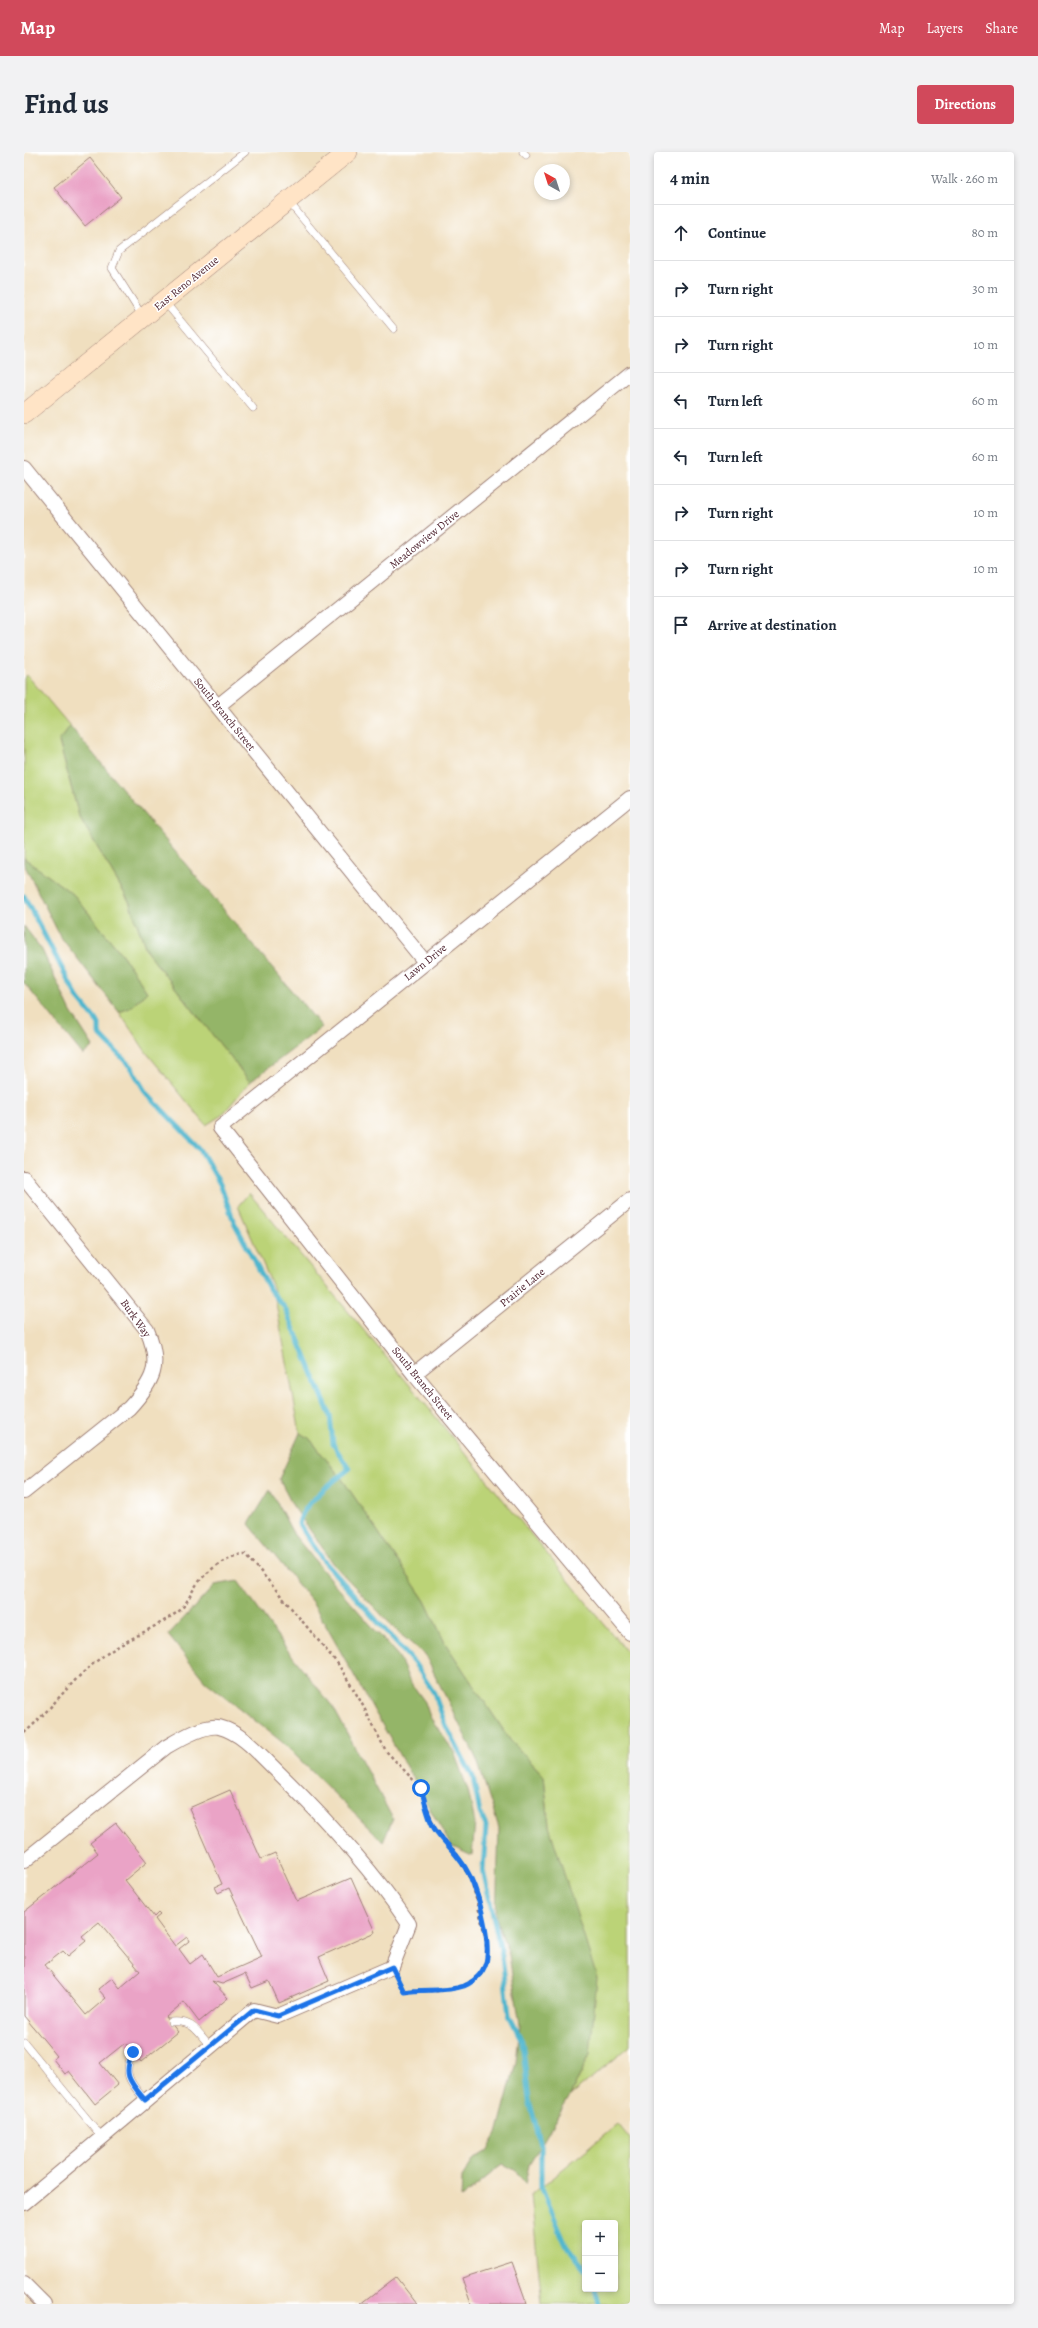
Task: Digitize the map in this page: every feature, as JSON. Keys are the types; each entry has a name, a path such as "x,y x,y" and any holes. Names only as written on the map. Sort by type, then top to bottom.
{"main road":[{"name":"East Reno Avenue","path":"24,414 348,152"}],"street":[{"name":"Meadowview Drive","path":"218,706 630,373"},
{"name":"South Branch Street","path":"24,468 425,962"},
{"name":"Lawn Drive","path":"220,1128 630,798"},
{"name":"South Branch Street","path":"220,1128 414,1374 627,1625"},
{"name":"Burk Way","path":"24,1178 147,1330 154,1347 156,1364 151,1380 143,1393 129,1408 24,1492"},
{"name":"Prairie Lane","path":"414,1374 630,1200"},
{"path":"24,1861 166,1747 188,1733 217,1726 242,1738 324,1817 388,1892 409,1924 392,1967 278,2016 254,2010 24,2203"},
{"path":"24,2284 44,2304"}],"lane":[{"path":"143,318 112,268 120,251 245,152"},
{"path":"288,201 394,329"},
{"path":"163,301 253,408"},
{"path":"171,2022 183,2021 192,2025 210,2046"},
{"path":"24,2042 102,2137"},
{"path":"133,2052 127,2065 129,2080 145,2100"}],"path":[{"path":"24,1733 40,1720 92,1665 115,1647 140,1636 180,1610 199,1582 235,1554 246,1554 338,1664 360,1700 386,1751 421,1788 434,1827 456,1853 472,1882 486,1939 487,1958 481,1974 464,1986 437,1991 414,1990 404,1992 392,1967"}],"green space":[{"path":"27,675 70,726 59,742 79,816 129,901 147,952 250,1082 222,1115 206,1125 146,1052 119,1012 130,1008 147,992 123,956 74,895 24,858 24,678"},
{"path":"70,726 322,1027 250,1082 147,952 129,901 79,816 59,741"},
{"path":"24,858 74,895 123,956 147,992 130,1008 119,1012 60,936 24,864"},
{"path":"24,926 42,950 71,1012 93,1046 83,1055 24,983"},
{"path":"249,1193 422,1400 630,1656 630,2046 570,2096 590,2054 549,1826 544,1776 510,1740 445,1643 425,1601 342,1479 309,1438 300,1433 273,1287 238,1206"},
{"path":"300,1433 309,1438 342,1479 425,1601 445,1643 510,1740 544,1776 549,1826 597,1978 590,2054 570,2096 529,2165 525,2183 515,2170 503,2164 461,2198 462,2178 474,2159 487,2151 497,2134 516,2062 520,2025 509,1955 496,1918 499,1828 477,1760 425,1655 399,1633 336,1567 293,1506 279,1479"},
{"path":"270,1490 294,1535 330,1579 399,1657 409,1680 425,1702 430,1717 454,1752 468,1790 475,1823 472,1856 451,1846 313,1603 249,1524"},
{"path":"238,1581 286,1648 333,1707 393,1819 383,1842 282,1742 205,1681 168,1635 215,1585"},
{"path":"618,2124 630,2139 630,2304 542,2304 531,2195"}],"building":[{"path":"90,158 121,197 85,226 54,187"},
{"path":"230,1790 261,1859 275,1853 297,1901 351,1878 375,1932 319,1957 329,1981 279,2003 269,1981 252,1988 245,1974 222,1984 212,1981 228,1998 199,2022 184,2002 166,2017 178,2032 141,2062 125,2043 100,2063 118,2085 95,2104 69,2071 65,2074 53,2059 57,2056 24,2016 24,1912 98,1853 90,1843 116,1823 147,1862 125,1880 154,1917 158,1913 160,1915 155,1919 175,1946 187,1937 189,1941 179,1949 190,1964 203,1954 217,1977 262,1957 229,1888 218,1893 215,1887 222,1884 189,1808","holes":["99,1922 140,1971 120,1988 112,1978 98,1989 106,1998 86,2015 45,1965 63,1951 68,1956 86,1941 82,1936"]},
{"path":"512,2262 527,2304 471,2304 462,2278"},
{"path":"396,2277 417,2304 361,2304"}],"waterway":[{"path":"24,896 77,997 99,1024 99,1034 131,1067 146,1093 200,1149 220,1184 234,1222 270,1290 285,1308 330,1415 333,1444 349,1469 327,1486 312,1501 301,1516 299,1524 323,1560 415,1664 434,1693 446,1726 473,1777 480,1813 486,1826 483,1870 502,1956 509,2015 522,2041 529,2100 541,2145 541,2186 565,2243 582,2265"},
{"path":"596,2292 599,2304"}],"route":[{"path":"133,2052 127,2065 129,2080 145,2100 254,2010 278,2016 392,1967 404,1992 414,1990 437,1991 464,1986 481,1974 487,1958 486,1939 482,1915 472,1882 467,1870 456,1853 445,1842 434,1827 427,1810 421,1788"}]}
